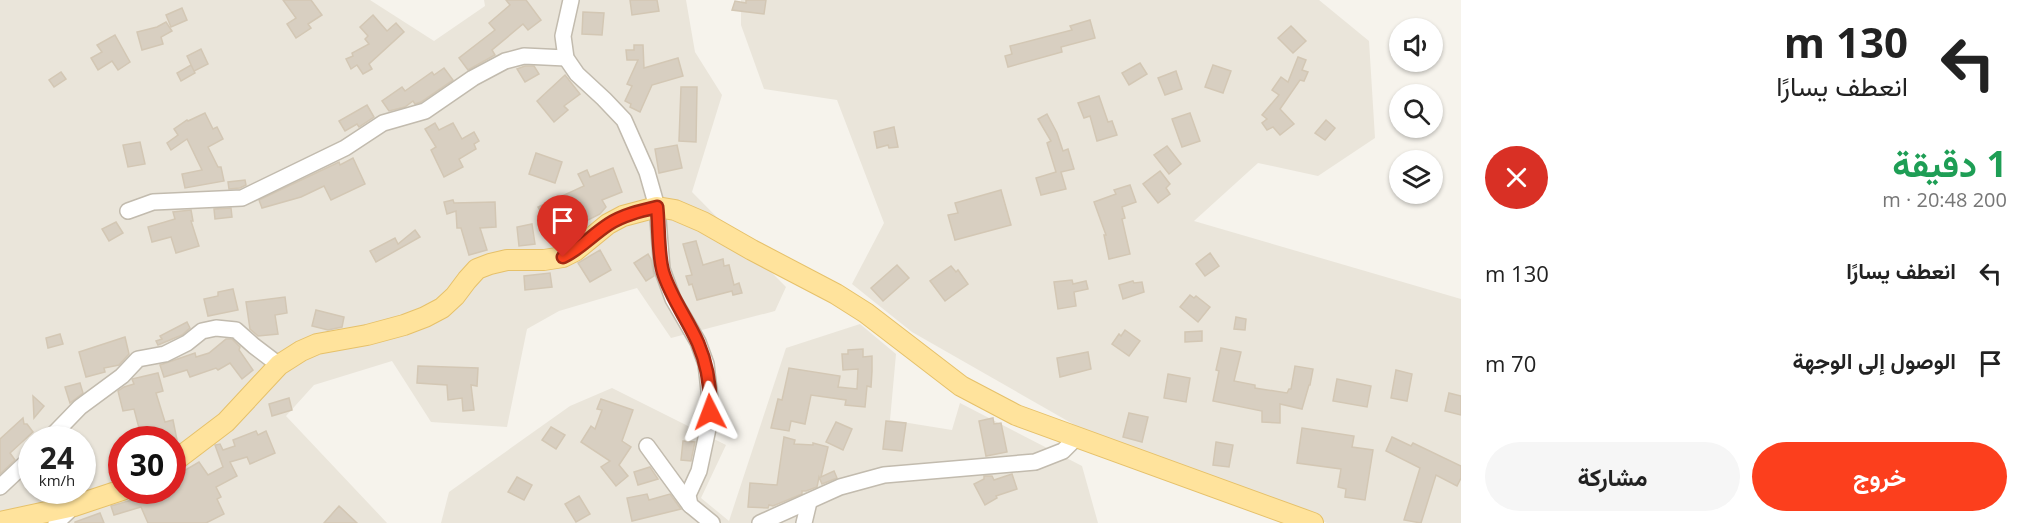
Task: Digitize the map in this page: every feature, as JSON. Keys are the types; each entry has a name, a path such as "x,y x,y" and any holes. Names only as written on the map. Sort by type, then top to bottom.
{"main road":[{"path":"186,453 226,422 279,365 301,351 317,344 404,326 442,308 477,269 507,260 544,260 563,257 575,251 608,224 623,216 657,207 675,210 703,222 836,294 866,313 961,386 1017,415 1313,523"},
{"path":"0,522 74,506 108,495"}],"street":[{"path":"571,0 563,36 566,58 577,74 624,120 646,172 657,207 662,269 673,299 698,342 706,364 711,399 709,424 699,471 688,495 690,505"},
{"path":"128,211 153,202 242,198 345,148 383,123 425,111 473,78 505,62 524,56 566,58"},
{"path":"62,426 80,407 122,376 138,359 165,354 187,343 201,331 216,328 236,330 279,365"},
{"path":"760,523 840,487 884,475 1035,462 1063,451 1076,438"},
{"path":"647,446 690,505 712,523"},
{"path":"0,487 18,470"},
{"path":"804,523 809,502"},
{"path":"56,523 74,506"}],"shaded area":[{"path":"0,0 370,0 434,41 485,6 484,0 686,0 695,52 722,95 692,192 786,287 775,311 671,338 637,288 559,311 527,329 507,427 431,422 392,361 314,385 286,416 387,523 0,523"},
{"path":"741,0 1319,0 1369,41 1375,138 1318,176 1258,163 1194,221 1461,299 1461,523 1327,523 1115,448 912,332 852,284 884,223 837,100 764,89 741,25"},
{"path":"860,324 896,354 890,420 952,430 960,403 1082,466 1098,523 441,523 449,492 570,406 612,388 726,445 701,498 729,521 786,348"}],"building":[{"path":"283,0 311,0 322,15 308,24 311,28 296,38 287,24 296,18"},
{"path":"506,0 526,0 541,20 528,30 523,24 492,50 495,55 468,70 459,58 495,30 489,23 510,5"},
{"path":"630,0 657,0 659,11 632,15"},
{"path":"746,0 766,0 764,14 732,10 735,1 746,3"},
{"path":"182,8 187,20 171,27 166,15"},
{"path":"583,12 604,13 602,35 582,34"},
{"path":"373,15 387,31 396,23 404,32 369,64 372,69 363,74 357,65 351,69 346,59 369,44 365,39 368,36 360,27"},
{"path":"1090,20 1095,38 1061,47 1062,52 1008,67 1005,56 1012,54 1010,46 1072,30 1070,26"},
{"path":"166,22 172,31 161,37 163,44 142,50 137,32"},
{"path":"1291,26 1306,41 1293,53 1278,38"},
{"path":"115,35 130,62 118,70 112,61 98,70 91,58 102,52 97,45"},
{"path":"634,45 643,45 644,68 678,58 683,76 652,85 640,112 630,107 631,104 625,101 632,86 627,84 638,60 627,60 626,50 634,50"},
{"path":"201,49 208,64 194,71 187,56"},
{"path":"1298,57 1306,60 1302,70 1308,72 1304,81 1300,80 1280,109 1294,124 1280,135 1273,127 1267,130 1262,123 1267,119 1262,115 1279,95 1272,90 1281,77 1288,82"},
{"path":"1140,63 1147,74 1129,85 1122,73"},
{"path":"191,65 195,73 181,81 177,73"},
{"path":"1213,65 1231,71 1223,93 1205,87"},
{"path":"534,66 539,74 525,82 517,69"},
{"path":"444,68 453,80 421,102 415,104 413,101 405,107 389,111 382,101 402,87 405,91 432,72 434,75"},
{"path":"1176,71 1182,89 1165,95 1158,78"},
{"path":"61,72 66,79 54,87 49,80"},
{"path":"565,75 580,94 564,106 568,110 554,122 537,101"},
{"path":"681,87 697,87 696,142 679,141"},
{"path":"1099,96 1108,122 1112,121 1117,135 1097,141 1090,116 1084,118 1078,103"},
{"path":"367,105 374,117 359,127 357,124 345,131 339,121"},
{"path":"205,113 213,129 217,127 223,139 208,147 218,167 221,167 224,181 185,188 182,174 202,170 187,139 171,150 167,143 178,135 174,129 187,120"},
{"path":"1190,113 1200,141 1182,147 1172,119"},
{"path":"1047,114 1063,151 1068,149 1074,169 1061,172 1066,189 1041,195 1036,178 1056,172 1047,143 1051,141 1038,119"},
{"path":"1326,120 1335,128 1325,140 1315,133"},
{"path":"435,123 439,130 453,123 462,139 474,132 479,141 474,144 476,149 459,159 463,167 444,177 431,150 436,147 425,129"},
{"path":"894,127 898,147 889,148 888,145 877,148 874,132"},
{"path":"140,142 145,164 128,167 123,145"},
{"path":"677,145 682,168 659,173 655,149"},
{"path":"1167,146 1181,164 1169,174 1154,155"},
{"path":"536,153 562,162 555,183 529,174"},
{"path":"353,158 365,184 331,200 324,186 301,197 262,208 259,200 339,162 340,165"},
{"path":"613,168 622,192 602,200 606,207 600,214 580,224 573,211 549,225 538,207 584,186 578,174 587,170 590,177"},
{"path":"1160,171 1170,184 1166,188 1170,194 1158,203 1143,184"},
{"path":"245,180 246,185 229,189 228,182"},
{"path":"1130,185 1136,202 1122,207 1125,218 1122,219 1130,254 1109,259 1104,235 1106,235 1094,202 1116,194 1114,190"},
{"path":"1001,190 1011,225 955,240 948,215 958,213 955,203"},
{"path":"453,200 454,203 495,202 496,227 480,228 487,250 469,255 461,228 457,228 456,211 447,214 444,202"},
{"path":"231,208 232,217 215,219 214,209"},
{"path":"191,210 193,221 191,221 199,246 176,253 171,237 152,242 148,227 175,219 173,212"},
{"path":"116,222 123,233 109,241 102,229"},
{"path":"532,224 535,244 519,246 517,227"},
{"path":"415,230 420,237 376,262 370,251 395,238 398,244"},
{"path":"696,241 703,265 723,259 724,266 729,265 734,285 739,283 742,293 733,295 732,291 697,300 692,284 689,285 686,276 692,275 683,244"},
{"path":"600,250 611,270 590,282 578,263"},
{"path":"1210,253 1219,266 1205,276 1196,264"},
{"path":"648,254 654,276 646,281 634,263"},
{"path":"897,265 909,278 883,301 871,288"},
{"path":"951,266 956,272 958,270 968,284 945,301 930,281"},
{"path":"550,273 552,287 525,290 524,276"},
{"path":"1072,280 1073,284 1086,281 1088,289 1074,292 1076,306 1058,309 1054,282"},
{"path":"1133,281 1134,283 1142,282 1144,292 1123,299 1119,285"},
{"path":"233,289 238,310 208,316 204,299 218,296 218,292"},
{"path":"1190,295 1194,298 1196,296 1210,307 1198,322 1180,307"},
{"path":"285,297 287,313 275,315 278,334 258,336 250,329 246,302"},
{"path":"316,310 344,317 342,327 328,330 312,326"},
{"path":"1236,317 1246,319 1245,330 1234,329"},
{"path":"187,322 190,328 182,335 158,345 156,341 162,339 160,336"},
{"path":"1125,330 1140,341 1129,356 1112,344"},
{"path":"1202,331 1202,341 1185,342 1185,332"},
{"path":"60,334 63,344 48,348 46,338"},
{"path":"125,337 129,354 119,365 104,368 105,372 86,377 79,352"},
{"path":"226,339 232,339 240,347 239,350 253,370 242,379 230,363 218,370 216,368 190,377 187,370 164,377 160,365 195,353 196,357 209,353"},
{"path":"1221,348 1241,352 1234,381 1255,385 1255,388 1287,393 1291,389 1295,366 1313,369 1302,409 1280,404 1280,423 1262,422 1262,411 1213,401"},
{"path":"863,349 863,357 872,356 871,387 867,386 865,407 845,405 846,400 811,395 805,424 791,421 789,431 771,428 778,399 782,400 789,368 840,376 838,387 857,389 858,369 843,370 842,354 848,354 848,350"},
{"path":"1088,352 1091,369 1060,377 1057,358"},
{"path":"418,366 478,368 477,386 471,385 474,410 463,411 462,398 448,400 447,385 417,383"},
{"path":"1396,370 1412,374 1407,401 1391,398"},
{"path":"158,373 163,391 156,393 165,422 173,420 174,426 138,426 134,409 123,411 118,391 134,384 132,379"},
{"path":"1168,374 1190,378 1186,402 1164,398"},
{"path":"1337,379 1371,386 1367,407 1333,401"},
{"path":"80,383 83,393 70,403 65,387"},
{"path":"1449,393 1461,396 1461,415 1445,411"},
{"path":"33,396 44,406 34,418"},
{"path":"289,398 292,410 272,416 269,404"},
{"path":"601,399 633,410 622,441 631,447 619,465 628,476 616,486 601,467 610,461 581,442 591,426 595,429 602,410 597,409"},
{"path":"1129,413 1148,417 1142,442 1123,437"},
{"path":"23,418 24,424 28,426 18,426 18,446 10,453 15,460 0,474 0,439"},
{"path":"993,418 994,424 1001,423 1007,452 986,456 979,421"},
{"path":"886,421 906,423 902,451 883,449"},
{"path":"836,422 852,429 843,450 826,442"},
{"path":"551,427 565,435 556,449 542,440"},
{"path":"1302,428 1354,436 1352,447 1373,450 1365,500 1345,497 1346,489 1338,487 1341,469 1297,463"},
{"path":"256,431 258,435 266,431 275,453 250,464 247,457 230,462 237,476 216,487 221,497 217,499 224,514 206,523 148,523 141,507 114,515 111,506 118,504 186,504 186,470 199,462 208,475 223,467 215,445 220,444 223,450 235,446 233,440"},
{"path":"784,437 795,440 794,444 813,445 813,443 828,447 821,477 834,471 837,478 822,484 819,477 817,487 802,491 802,494 773,506 769,505 768,508 748,507 750,483 777,485"},
{"path":"1392,437 1411,446 1413,443 1461,466 1461,478 1457,486 1436,475 1421,523 1404,520 1420,468 1386,451"},
{"path":"683,441 695,442 691,461 681,460"},
{"path":"1216,442 1233,445 1229,467 1213,465"},
{"path":"650,467 658,479 638,485 634,472"},
{"path":"1012,474 1017,489 996,496 997,498 985,505 974,484 984,479 984,476 992,476 994,480"},
{"path":"517,477 532,485 524,500 508,492"},
{"path":"647,494 649,500 670,494 681,509 632,521 627,498"},
{"path":"579,496 590,514 576,522 565,504"},
{"path":"339,506 357,523 324,523"},
{"path":"100,513 104,523 75,523 75,522"}],"route":[{"path":"563,257 575,251 608,224 623,216 657,207 662,269 673,299 698,342 706,364 711,399 710,412"}]}
